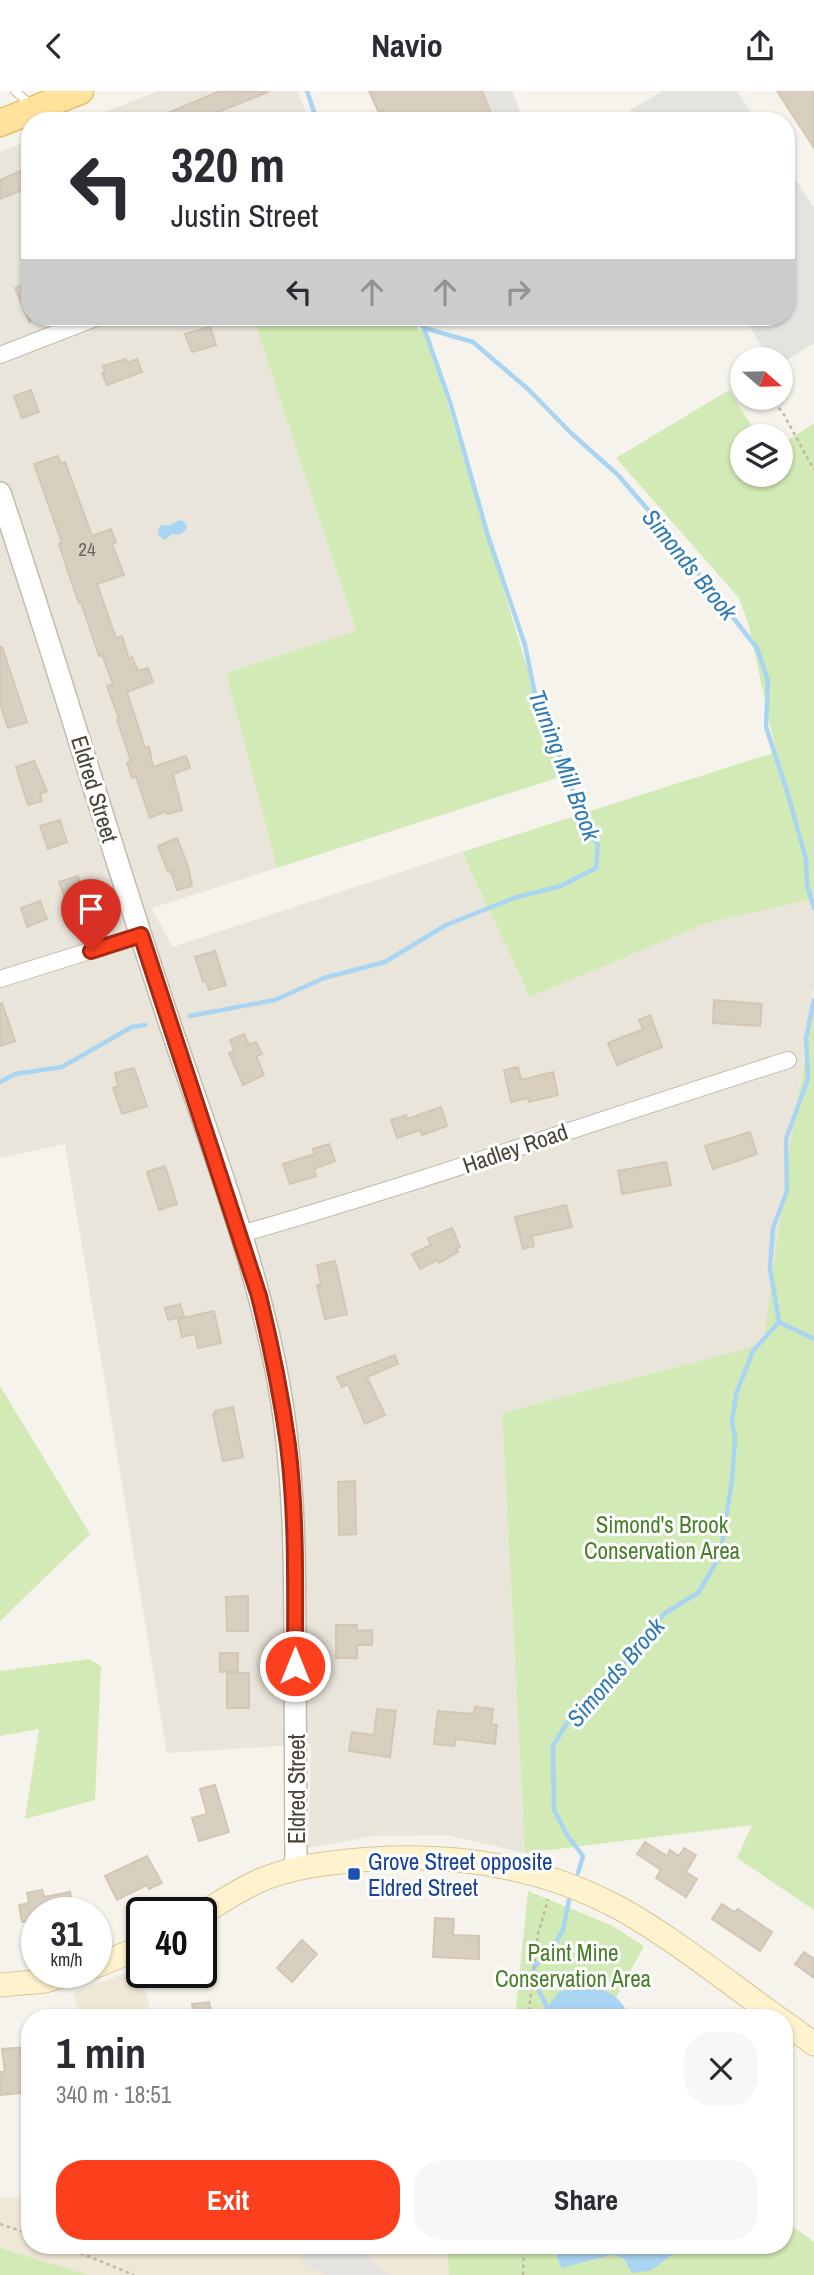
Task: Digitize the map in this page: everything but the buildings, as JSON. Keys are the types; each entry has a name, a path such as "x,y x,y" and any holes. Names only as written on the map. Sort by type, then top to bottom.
{"main road":[{"path":"28,112 80,91"},
{"path":"0,123 21,115"},
{"path":"217,1904 262,1880 294,1869 374,1859 430,1857 498,1864 553,1879 589,1893 648,1925 765,2009"},
{"path":"0,1985 21,1983"},
{"path":"793,2029 814,2044"}],"street":[{"path":"0,355 75,326"},
{"name":"Eldred Street","path":"0,493 45,625 141,935 240,1234 272,1348 288,1447 295,1576 294,1869"},
{"path":"0,979 141,935"},
{"name":"Hadley Road","path":"240,1234 395,1189 788,1060"}],"lane":[{"path":"15,91 36,109"}],"path":[{"path":"780,410 814,470"},
{"path":"528,2009 538,1934 553,1879"},
{"path":"0,2224 21,2231"},
{"path":"83,2254 134,2275"},
{"path":"523,2275 524,2254"}],"shaded area":[{"path":"159,91 297,91 306,112 104,112"},
{"path":"482,91 512,91 520,112 490,112"},
{"path":"663,91 737,91 751,112 631,112 630,110"},
{"path":"21,144 21,326 256,326 356,632 226,673 277,868 152,908 172,947 462,852 530,997 707,923 813,898 814,900 814,985 763,1344 502,1413 525,1853 446,1835 375,1836 308,1848 311,1744 167,1753 65,1144 0,1158 0,152"},
{"path":"795,179 814,208 814,343 793,356 793,347 761,347 749,326 795,326"},
{"path":"126,1973 126,1988 145,1988 150,2009 77,2009 74,1992 85,1988 112,1988 112,1978"},
{"path":"21,2197 21,2254 448,2254 449,2275 0,2275 0,2198"},
{"path":"304,2254 366,2254 388,2275 325,2275 301,2261"}],"green space":[{"path":"256,326 417,326 419,331 425,329 560,777 277,868 226,673 356,631"},
{"path":"729,390 730,410 742,410 750,424 730,424 730,487 793,487 793,437 814,423 814,900 707,923 530,997 462,852 776,752 749,626 739,598 616,458"},
{"name":"Simond's Brook Conservation Area","path":"814,1002 814,1910 737,1858 752,1825 525,1853 502,1413 763,1344 790,1146"},
{"path":"0,1386 90,1534 0,1621"},
{"path":"89,1659 101,1666 95,1800 25,1819 39,1729 0,1736 0,1671"},
{"name":"Paint Mine Conservation Area","path":"528,1891 611,1925 644,1946 610,2009 516,2009"},
{"path":"793,2227 814,2242 814,2275 449,2275 448,2254 793,2254"},
{"path":"0,2248 88,2275 0,2275"}],"water":[{"path":"179,520 185,522 187,527 183,533 172,534 165,540 159,536 161,525 170,525"},
{"path":"581,1987 598,1989 611,1994 626,2009 548,2009 559,1992"},
{"path":"558,2254 614,2254 562,2268"},
{"path":"614,2254 672,2254 652,2270 632,2273 624,2259"}],"waterway":[{"name":"Simonds Brook","path":"307,91 314,112"},
{"name":"Simonds Brook","path":"423,326 473,342 529,390 618,475 757,648 768,681 766,727 806,859 807,885 814,908"},
{"name":"Turning Mill Brook","path":"190,1016 275,1000 324,978 385,962 446,925 514,898 561,886 596,868 598,845 587,830 565,769 538,709 525,645 488,536 450,402 424,328"},
{"name":"Simonds Brook","path":"578,1873 583,1856 567,1835 554,1810 553,1746 585,1701 618,1671 665,1613 698,1593 720,1556 732,1480 735,1438 732,1422 736,1394 753,1351 779,1322 770,1268 773,1228 787,1191 786,1139 808,1079 806,1038 814,1000"},
{"name":"Turning Mill Brook","path":"0,1082 15,1074 62,1067 132,1027 145,1025"},
{"path":"779,1322 814,1339"},
{"name":"Simonds Brook","path":"552,2007 547,2007 536,1985 534,1967 551,1951 563,1930 569,1900"}],"place":[{"name":"Grove Street opposite Eldred Street","path":"354,1874"}],"route":[{"path":"91,951 141,935 259,1296 272,1348 288,1447 295,1576 295,1666"}]}
